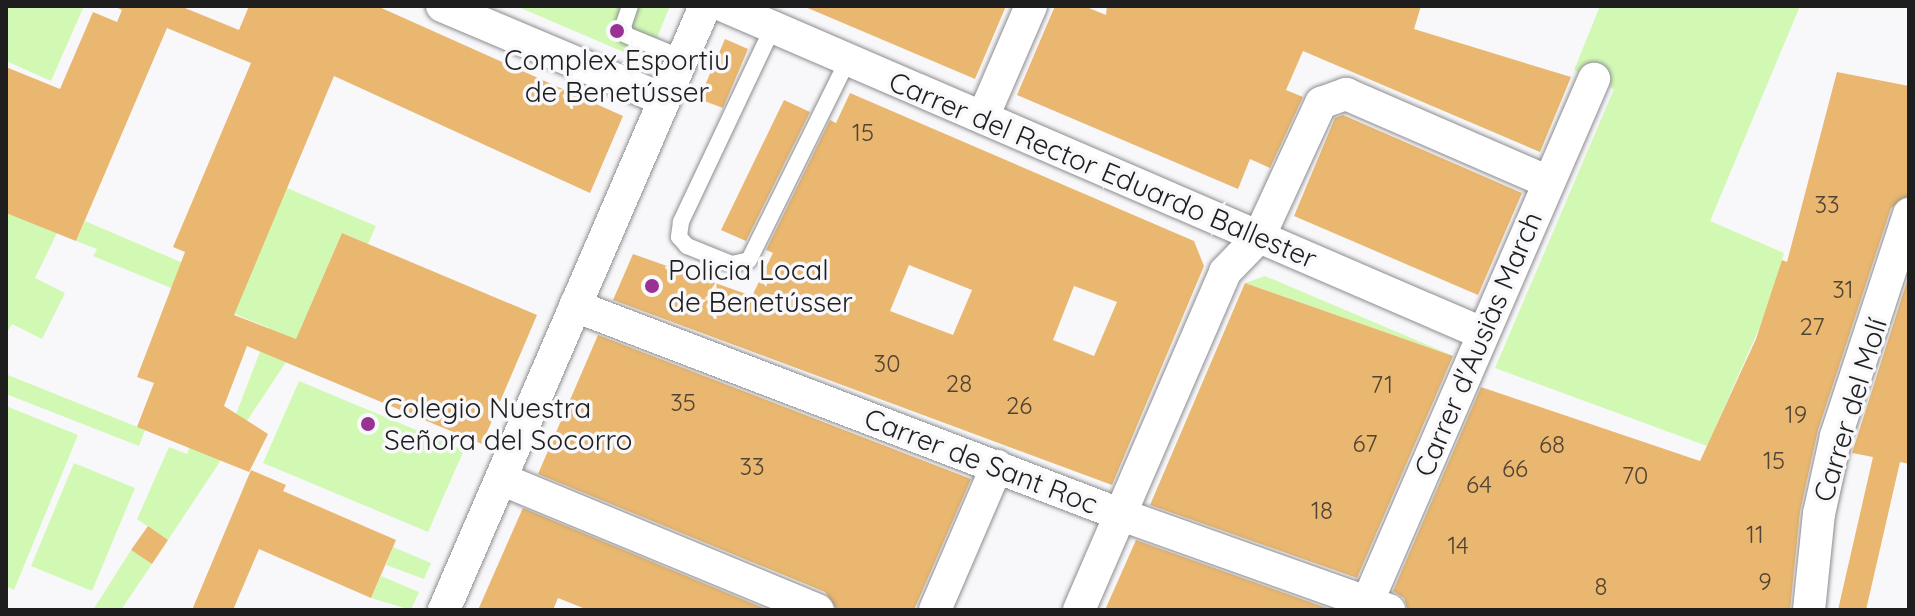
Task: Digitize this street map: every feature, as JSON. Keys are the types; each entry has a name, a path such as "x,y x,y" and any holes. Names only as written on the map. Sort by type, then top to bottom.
{"street":[{"path":"442,6 664,100"},
{"path":"444,610 705,6"},
{"name":"Carrer del Rector Eduardo Ballester","path":"724,6 1482,333"},
{"path":"983,117 1031,6"},
{"name":"Carrer d'Ausiàs March","path":"1373,607 1482,333 1594,79"},
{"path":"1079,610 1228,266 1259,237 1317,110 1339,93 1548,182"},
{"name":"Carrer del Molí","path":"1809,610 1819,514 1836,436 1909,214"},
{"name":"Carrer de Sant Roc","path":"575,306 1119,514 1373,607"},
{"path":"935,610 997,466"},
{"path":"501,479 818,610"}],"lane":[{"path":"630,6 623,26 626,35 682,58"},
{"path":"773,27 681,222 679,237 687,246 736,265 749,260 848,60"}],"green space":[{"path":"6,6 84,6 51,81 6,61"},
{"name":"Complex Esportiu de Benetússer","path":"516,6 670,6 647,62"},
{"path":"1600,6 1800,6 1710,221 1784,253 1766,313 1707,446 1495,368 1614,89 1574,70"},
{"path":"287,188 376,226 368,244 342,233 286,362 168,540 137,519 169,447 187,454 203,411 233,422 269,328 93,256 97,249 76,241 85,221 183,263"},
{"path":"7,213 57,233 35,278 65,293 42,339 12,324 6,334"},
{"path":"1265,276 1456,357 1245,283"},
{"path":"8,375 145,430 139,446 6,394"},
{"path":"299,381 464,450 428,532 263,463"},
{"path":"6,406 78,435 14,590 6,586"},
{"path":"74,463 135,488 92,591 31,566"},
{"path":"393,547 431,563 424,579 386,565"},
{"path":"131,550 152,564 121,610 93,610"},
{"path":"381,576 419,592 411,610 371,598"}],"building":[{"path":"114,6 180,6 239,30 249,6 377,6 623,116 590,193 334,76 234,315 296,339 342,233 537,315 482,444 247,346 224,406 268,434 249,472 137,427 154,383 137,377 185,252 173,247 251,63 167,28 76,241 6,213 6,67 60,89 93,12 117,22 122,10"},
{"path":"803,6 1006,6 975,79"},
{"path":"1055,6 1084,6 1106,15 1107,6 1421,6 1414,29 1571,77 1540,152 1303,51 1286,90 1303,97 1270,168 1250,159 1238,189 1017,95"},
{"path":"725,39 748,49 723,108 699,99"},
{"path":"1837,72 1909,86 1909,196 1891,208 1818,430 1800,512 1790,610 1408,610 1404,598 1393,591 1481,387 1700,461 1756,339 1782,260 1787,262"},
{"path":"850,93 1194,241 1204,266 1112,485 613,300 633,254 752,296 773,253 766,250 830,120 836,123","holes":["909,265 972,290 953,335 890,311","1074,286 1117,302 1094,356 1053,340"]},
{"path":"784,100 810,112 746,241 721,230"},
{"path":"1343,115 1522,193 1478,295 1294,216 1335,118"},
{"path":"1909,275 1909,464 1900,462 1866,610 1838,610 1873,457 1852,453"},
{"path":"1245,283 1453,356 1357,578 1150,505"},
{"path":"598,335 971,479 914,610 837,610 825,592 538,474"},
{"path":"251,470 286,485 283,491 396,540 371,598 259,549 233,610 192,610"},
{"path":"523,508 768,610 588,610 558,598 553,610 478,610"},
{"path":"148,526 168,540 152,564 131,550"},
{"path":"1136,540 1332,610 1105,610"}],"place":[{"name":"Complex Esportiu de Benetússer","path":"617,31"},
{"name":"Policia Local de Benetússer","path":"652,286"},
{"name":"Colegio Nuestra Señora del Socorro","path":"368,424"}]}
